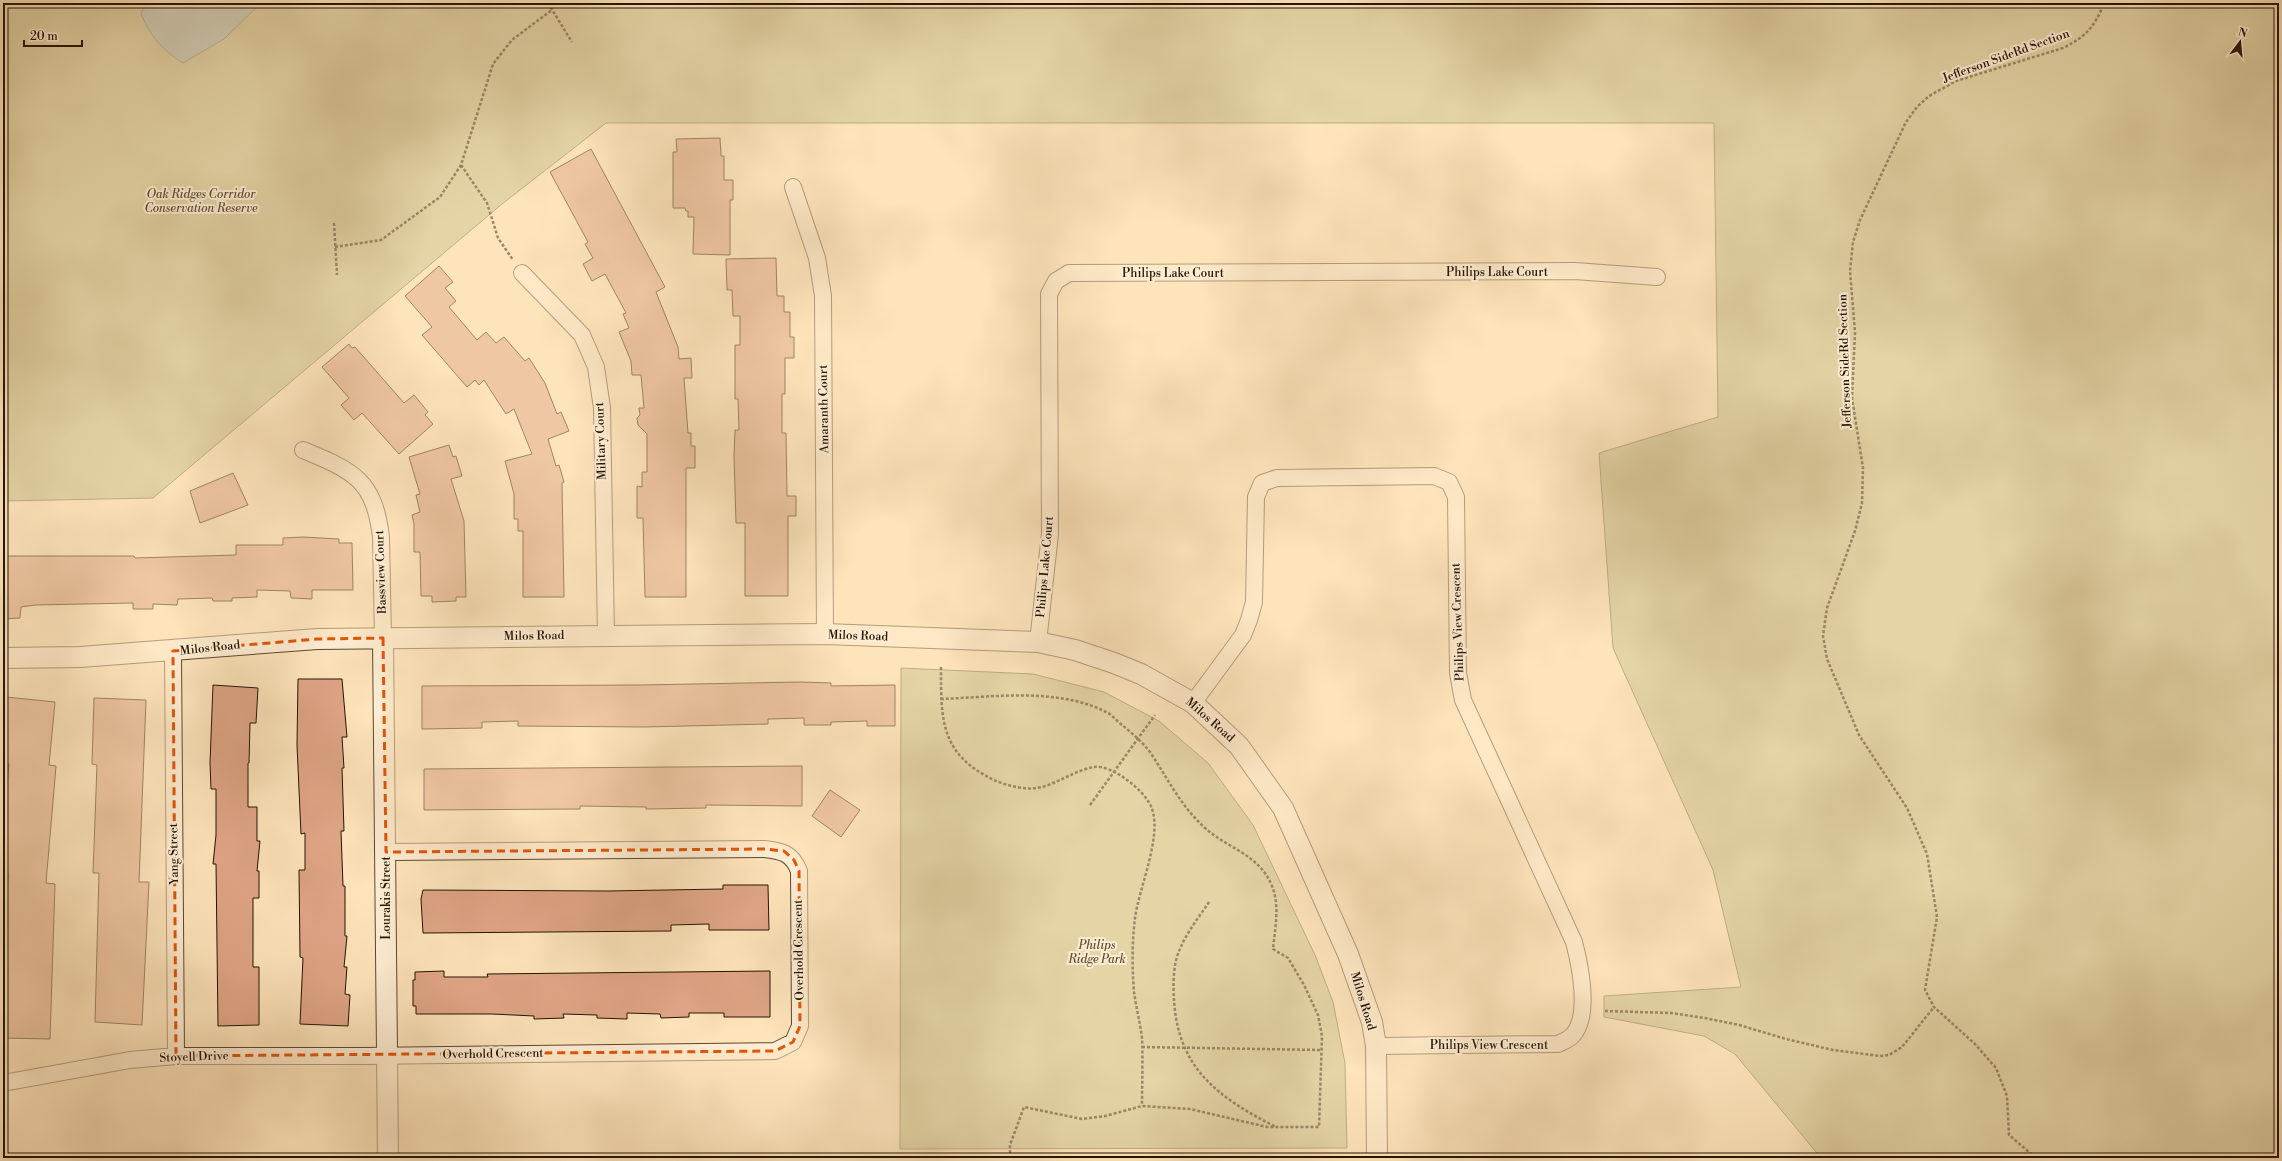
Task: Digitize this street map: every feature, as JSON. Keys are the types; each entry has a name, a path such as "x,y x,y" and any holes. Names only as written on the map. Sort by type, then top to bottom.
{"street":[{"name":"Amaranth Court","path":"793,187 817,258 823,296 825,634"},
{"name":"Philips Lake Court","path":"1038,642 1050,534 1049,294 1056,281 1069,273 1575,271 1657,277"},
{"name":"Military Court","path":"522,273 582,335 596,367 602,408 606,636"},
{"name":"Bassview Court","path":"303,450 340,466 357,478 370,492 379,522 381,537 383,638"},
{"name":"Philips View Crescent","path":"1193,703 1243,635 1249,620 1254,602 1256,497 1262,483 1278,478 1434,476 1449,482 1456,497 1458,674 1463,700 1574,942 1581,967 1582,1008 1580,1022 1572,1036 1558,1044 1376,1046"},
{"name":"Milos Road","path":"3,658 80,657 317,639 825,634 1038,642 1075,650 1114,663 1141,674 1193,703 1239,746 1283,808 1348,954 1372,1022 1376,1046 1377,1158"},
{"name":"Lourakis Street","path":"383,638 388,1158"},
{"name":"Yang Street","path":"173,651 176,1056"},
{"name":"Overhold Crescent","path":"386,852 764,849 784,851 794,860 799,870 800,1026 793,1042 775,1051 386,1055"},
{"name":"Stoyell Drive","path":"3,1083 130,1060 176,1056 386,1055"}],"path":[{"path":"548,3 572,42"},
{"name":"Jefferson SideRd Section","path":"2036,1158 2009,1134 2006,1096 1996,1068 1975,1044 1934,1007 1925,990 1937,918 1927,854 1922,838 1907,808 1859,735 1827,659 1824,646 1824,622 1827,608 1857,524 1864,485 1852,398 1855,332 1851,296 1853,242 1860,220 1895,141 1917,107 1929,96 1956,81 2063,48 2073,43 2084,36 2093,26 2104,3"},
{"path":"336,247 381,240 440,197 460,165 493,64 512,40 552,10"},
{"path":"460,165 487,203 498,238 522,273"},
{"path":"334,223 337,275"},
{"path":"941,667 942,718 946,736 957,754 970,766 1002,783 1019,788 1041,787 1095,767 1114,771 1133,785 1152,808 1154,837 1135,916 1132,945 1134,992 1142,1047 1142,1106"},
{"path":"941,699 1021,696 1068,699 1108,714 1138,739 1150,752 1178,798 1205,828 1240,849 1260,867 1272,886 1277,911 1273,949 1288,958 1304,985 1318,1016 1322,1036 1319,1127 1278,1128 1190,1109 1142,1106 1105,1116 1082,1119 1024,1107 1010,1144 1010,1158"},
{"path":"1090,805 1155,715"},
{"path":"1209,902 1179,950 1173,985 1175,1019 1184,1047 1213,1089 1242,1110 1278,1128"},
{"path":"1605,1011 1672,1013 1705,1018 1739,1024 1786,1039 1833,1050 1880,1056 1889,1055 1902,1047 1934,1007"},
{"path":"1142,1047 1321,1050"}],"highlighted area":[{"path":"383,638 386,852 764,849 784,851 794,860 799,871 800,1026 793,1042 775,1051 176,1056 173,651 317,639"}],"green space":[{"name":"Oak Ridges Corridor Conservation Reserve","path":"3,3 2279,3 2279,1158 1821,1158 1735,1054 1704,1036 1604,1017 1604,996 1741,987 1713,870 1613,648 1599,453 1718,417 1714,123 606,123 502,204 153,498 3,501"},
{"name":"Philips Ridge Park","path":"901,668 1033,674 1104,692 1159,721 1208,763 1253,825 1315,955 1333,1002 1345,1063 1347,1148 900,1149"}],"water":[{"path":"145,3 261,3 224,39 183,63 163,48 149,30 141,14"}],"building":[{"path":"720,138 721,156 724,156 724,180 733,180 733,200 730,200 730,255 693,254 694,217 688,217 688,211 686,211 685,208 673,208 673,152 677,152 676,139"},
{"path":"591,149 665,287 656,292 678,347 679,359 691,358 692,378 684,378 688,433 691,433 691,446 695,446 695,468 686,468 686,597 645,597 643,518 637,518 637,486 642,487 642,472 647,472 647,434 638,425 637,418 640,415 639,408 644,408 641,375 632,375 631,361 619,332 629,328 623,314 626,313 605,274 592,281 583,264 593,258 585,244 588,242 550,172"},
{"path":"776,258 777,296 784,296 784,312 790,312 790,337 794,337 794,358 785,358 785,394 782,394 782,433 786,433 787,496 796,496 796,516 788,516 788,596 745,596 745,523 736,523 734,456 735,430 739,430 738,399 735,399 735,345 740,345 740,316 733,316 732,290 727,290 726,259"},
{"path":"439,266 453,282 445,288 456,301 449,307 477,340 486,332 496,343 504,337 525,361 529,358 545,383 557,414 561,412 569,431 548,439 556,466 559,465 564,482 562,483 564,597 523,597 523,531 518,531 518,519 514,519 514,494 505,461 532,454 514,409 506,414 484,380 479,385 475,380 467,387 422,335 432,327 405,296"},
{"path":"349,344 352,348 355,347 404,403 414,395 428,412 425,415 433,424 399,454 362,413 354,420 341,405 349,398 322,367"},
{"path":"449,445 453,457 456,456 462,476 451,479 464,521 466,597 456,597 456,601 432,602 432,596 421,596 420,552 414,552 414,524 412,515 420,512 416,495 420,494 409,457"},
{"path":"233,473 248,505 200,523 190,491"},
{"path":"303,537 339,539 339,543 352,543 353,590 312,590 312,599 291,598 290,591 257,590 257,597 232,598 232,601 213,601 212,598 178,599 177,605 153,604 153,609 133,609 133,603 35,605 21,607 20,618 3,619 3,569 6,569 7,556 134,556 135,558 236,555 236,545 283,545 283,538"},
{"path":"298,679 342,679 347,737 342,737 344,768 342,768 344,831 341,831 343,886 345,886 345,936 347,936 344,967 347,967 345,994 350,995 348,1026 300,1024 303,958 300,957 299,870 305,870 305,833 301,834 297,745"},
{"path":"800,682 831,683 831,686 895,685 895,726 867,726 867,721 831,722 831,725 804,725 804,718 768,719 768,724 645,727 518,726 518,721 482,722 482,728 422,729 422,686 640,685"},
{"path":"213,685 258,688 256,723 250,723 248,807 257,807 257,841 260,841 257,871 259,871 259,898 253,898 253,967 259,967 259,1025 218,1026 216,864 213,864 216,835 216,789 211,789 210,763"},
{"path":"6,697 55,702 49,765 56,766 46,883 55,884 50,1039 3,1038 8,873 3,873 3,827 9,764 3,764"},
{"path":"94,698 146,700 139,882 149,882 142,1025 95,1022 99,873 93,873 97,765 92,764"},
{"path":"802,766 802,806 706,805 706,808 646,809 646,807 580,806 580,809 424,810 424,769"},
{"path":"830,790 860,810 841,837 812,816"},
{"path":"723,885 768,885 769,930 709,930 709,924 671,925 671,931 423,933 421,899 423,890 608,891 723,889"},
{"path":"444,971 444,977 488,977 487,974 770,971 770,1017 724,1017 724,1013 689,1013 689,1017 661,1018 660,1014 627,1013 627,1019 597,1018 597,1015 563,1014 564,1018 534,1019 534,1016 492,1014 416,1014 416,1006 413,1006 413,980 415,980 415,972"}]}
